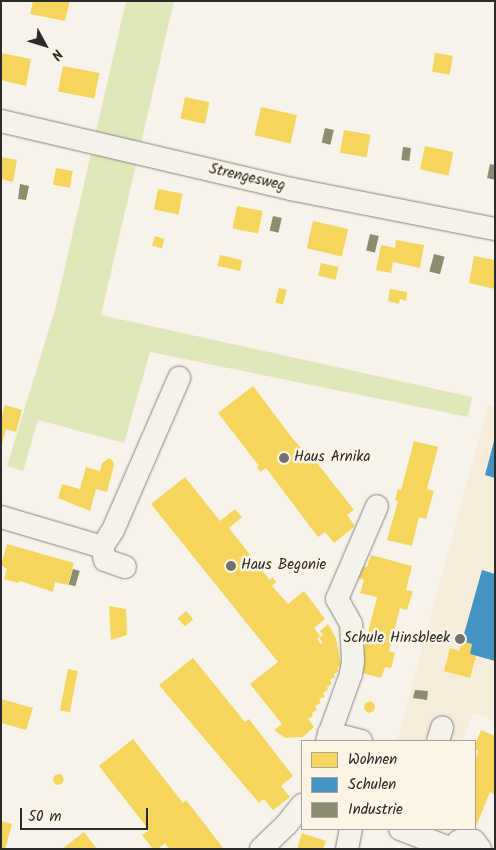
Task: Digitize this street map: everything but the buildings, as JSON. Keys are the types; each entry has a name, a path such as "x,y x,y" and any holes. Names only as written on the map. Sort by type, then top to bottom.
{"street":[{"name":"Strengesweg","path":"1,121 291,189 495,229"},
{"path":"125,567 105,560 102,546 113,530 179,378"},
{"path":"353,740 328,737 353,661 351,624 338,599 377,506"},
{"path":"1,518 102,546"},
{"path":"261,849 286,826 301,806"},
{"path":"347,849 350,830"},
{"path":"403,830 452,849 458,842 466,838 474,841 480,849"}],"shaded area":[{"name":"Schule Hinsbleek","path":"488,405 495,407 495,721 474,713 462,740 397,740"}],"green space":[{"path":"126,1 174,1 101,315 472,397 468,417 150,352 124,443 38,420 23,471 7,466 56,306"}],"place":[{"name":"Haus Arnika","path":"284,458"},
{"name":"Haus Begonie","path":"231,566"},
{"name":"Schule Hinsbleek","path":"460,639"}]}
